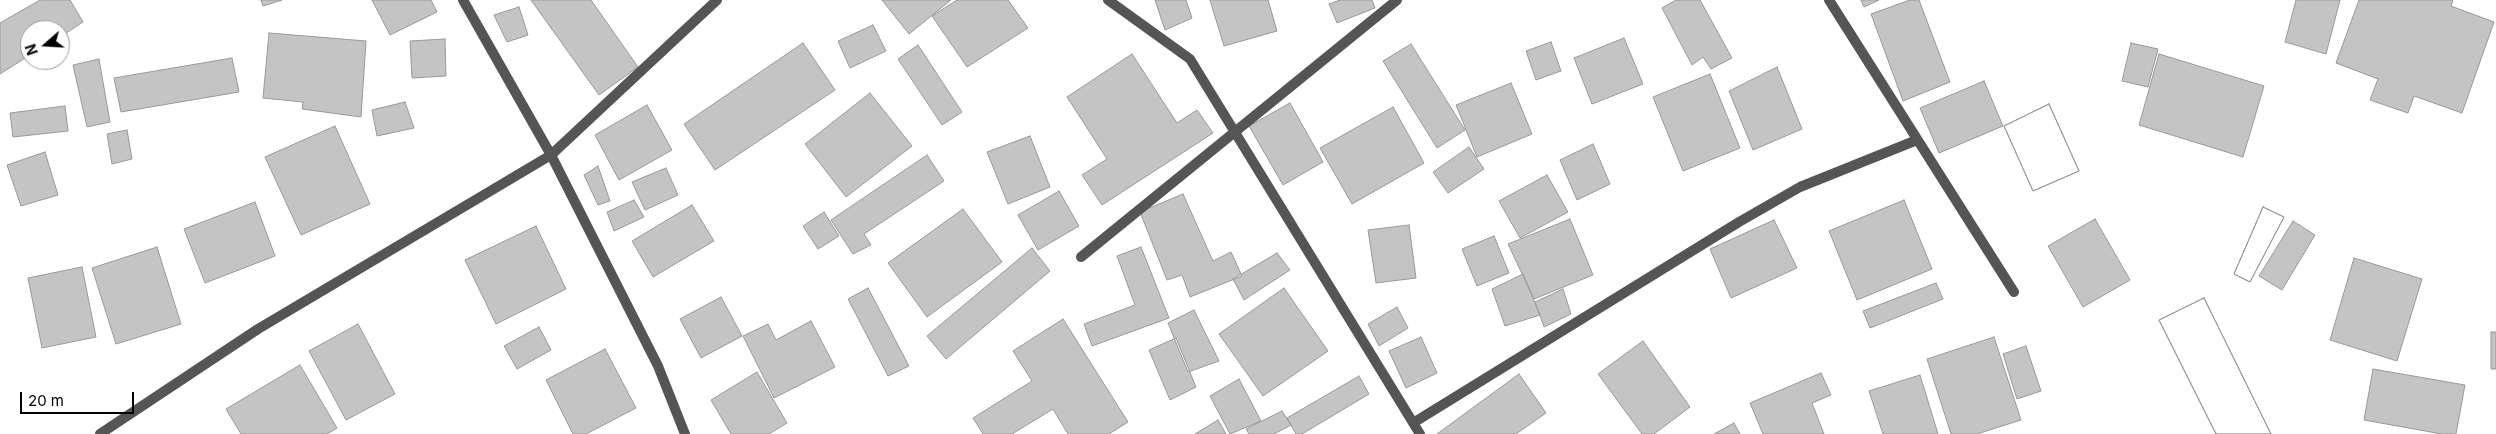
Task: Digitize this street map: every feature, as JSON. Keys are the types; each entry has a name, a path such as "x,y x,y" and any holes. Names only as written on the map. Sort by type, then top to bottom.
{"street":[{"path":"463,0 551,155 658,366 685,434"},
{"path":"100,434 258,329 551,155 718,0"},
{"path":"1108,0 1190,59 1235,129 1420,434"},
{"path":"1081,257 1235,129 1397,0"},
{"path":"1829,0 2014,292"},
{"path":"1413,423 1739,222 1800,188 1917,140"}],"building":[{"path":"40,0 70,0 83,22 70,30 70,20 20,20 20,61 0,74 0,23"},
{"path":"261,0 282,0 263,6"},
{"path":"372,0 431,0 437,12 390,35"},
{"path":"531,0 591,0 638,67 599,95"},
{"path":"882,0 951,0 909,34"},
{"path":"957,0 1008,0 1028,28 967,67 932,16"},
{"path":"1155,0 1186,0 1192,18 1165,30"},
{"path":"1210,0 1268,0 1277,31 1224,46"},
{"path":"1340,0 1372,0 1375,8 1337,23 1329,4"},
{"path":"1676,0 1700,0 1732,58 1711,69 1703,57 1692,65 1662,8"},
{"path":"1861,0 1879,0 1864,7"},
{"path":"1910,0 1919,0 1950,82 1903,101 1871,14"},
{"path":"2296,0 2340,0 2326,54 2285,42"},
{"path":"2359,0 2453,0 2451,6 2494,22 2462,113 2414,96 2408,113 2370,100 2378,79 2336,63"},
{"path":"519,7 528,35 507,42 494,15"},
{"path":"873,25 886,51 850,68 838,41"},
{"path":"269,33 366,41 361,117 302,109 303,102 263,98"},
{"path":"1624,38 1643,84 1592,104 1574,58"},
{"path":"445,39 446,76 412,78 410,41"},
{"path":"1551,42 1561,71 1536,80 1526,51"},
{"path":"803,43 835,90 715,170 684,124"},
{"path":"2131,43 2158,49 2148,87 2122,81"},
{"path":"1411,44 1465,130 1437,148 1383,61"},
{"path":"918,45 962,112 942,125 898,59"},
{"path":"1132,54 1177,123 1197,110 1213,133 1102,205 1082,175 1107,159 1067,97"},
{"path":"2159,54 2264,86 2243,157 2139,125"},
{"path":"232,58 239,92 121,112 114,78"},
{"path":"99,59 110,122 87,127 73,65"},
{"path":"1777,67 1802,129 1753,150 1729,91"},
{"path":"1710,74 1740,148 1683,171 1653,97"},
{"path":"1984,81 2003,126 1939,153 1920,108"},
{"path":"1511,83 1532,134 1477,157 1456,105"},
{"path":"870,93 912,146 846,197 805,144"},
{"path":"405,102 414,128 377,136 372,110"},
{"path":"1290,103 1323,162 1283,185 1249,126"},
{"path":"2049,104 2079,171 2033,191 2004,126"},
{"path":"2049,104 2079,171 2033,191 2004,126"},
{"path":"647,105 672,150 619,180 595,135"},
{"path":"65,106 68,131 13,137 10,113"},
{"path":"1393,107 1424,163 1352,204 1320,148"},
{"path":"335,126 370,204 301,235 265,157"},
{"path":"127,130 132,159 112,164 107,134"},
{"path":"1030,136 1050,187 1008,204 987,152"},
{"path":"1593,144 1610,184 1577,200 1560,160"},
{"path":"1469,147 1484,169 1448,193 1433,172"},
{"path":"45,152 58,195 21,206 7,165"},
{"path":"927,155 944,181 864,234 871,245 853,254 831,220"},
{"path":"598,166 610,201 598,205 584,175"},
{"path":"666,168 678,195 645,210 632,182"},
{"path":"1547,175 1568,212 1520,238 1499,201"},
{"path":"1059,191 1079,226 1038,250 1018,215"},
{"path":"1183,194 1213,261 1231,252 1242,276 1190,297 1182,275 1167,280 1140,212"},
{"path":"634,200 644,217 614,231 607,212"},
{"path":"1904,200 1932,269 1857,300 1829,231"},
{"path":"255,202 275,256 205,283 184,229"},
{"path":"692,205 714,241 653,277 632,241"},
{"path":"2263,207 2284,217 2250,282 2234,274"},
{"path":"2263,207 2284,217 2250,282 2234,274"},
{"path":"963,209 1002,262 927,317 888,263"},
{"path":"824,212 839,236 818,249 803,226"},
{"path":"1570,219 1593,275 1534,299 1508,244"},
{"path":"2095,219 2130,280 2083,307 2048,246"},
{"path":"1774,220 1797,268 1731,298 1710,249"},
{"path":"2293,221 2315,235 2282,290 2259,276"},
{"path":"1409,225 1416,278 1376,283 1368,230"},
{"path":"536,226 566,289 496,324 465,260"},
{"path":"1494,236 1509,273 1477,286 1462,249"},
{"path":"157,247 181,324 116,344 92,268"},
{"path":"1141,247 1169,318 1092,346 1084,324 1135,305 1117,256"},
{"path":"1032,248 1050,271 946,359 927,336"},
{"path":"1277,253 1290,270 1244,300 1233,279"},
{"path":"2354,258 2422,279 2397,361 2330,340"},
{"path":"82,267 96,337 42,348 28,278"},
{"path":"1523,274 1540,315 1505,326 1492,289"},
{"path":"1936,283 1943,299 1870,328 1863,311"},
{"path":"868,288 909,366 888,376 848,299"},
{"path":"1284,288 1328,351 1263,396 1219,334"},
{"path":"1563,289 1571,314 1544,327 1535,302"},
{"path":"721,297 742,336 701,358 680,319"},
{"path":"2204,298 2271,434 2216,434 2159,320"},
{"path":"2204,298 2271,434 2216,434 2159,320"},
{"path":"1397,307 1408,328 1379,346 1368,324"},
{"path":"1194,310 1219,361 1188,372 1168,323"},
{"path":"1063,319 1128,422 1109,434 1068,434 1053,409 1012,434 983,434 973,418 1032,381 1013,351"},
{"path":"811,321 835,367 774,398 743,336 768,324 776,340"},
{"path":"358,324 395,394 346,420 309,351"},
{"path":"539,327 551,350 517,369 504,346"},
{"path":"2491,332 2496,332 2496,369 2491,369"},
{"path":"1421,337 1437,373 1406,388 1389,351"},
{"path":"1994,337 2021,420 1977,434 1951,434 1927,359"},
{"path":"1176,338 1196,387 1170,400 1149,350"},
{"path":"1643,341 1690,407 1654,434 1642,434 1598,374"},
{"path":"2026,346 2041,391 2017,399 2003,354"},
{"path":"605,349 636,408 586,434 573,434 546,380"},
{"path":"300,365 337,428 327,434 241,434 226,409"},
{"path":"2373,369 2465,385 2456,434 2442,434 2364,420"},
{"path":"757,372 787,423 769,434 731,434 711,400"},
{"path":"1821,373 1831,395 1812,403 1824,434 1763,434 1750,403"},
{"path":"1519,374 1546,413 1516,434 1437,434"},
{"path":"1920,375 1938,434 1883,434 1869,391"},
{"path":"1359,376 1369,394 1302,434 1296,434 1287,418"},
{"path":"1239,379 1261,421 1230,434 1210,396"},
{"path":"1282,411 1291,425 1274,434 1249,434 1246,429"},
{"path":"1218,420 1226,434 1195,434"},
{"path":"1734,423 1740,434 1714,434"}]}
